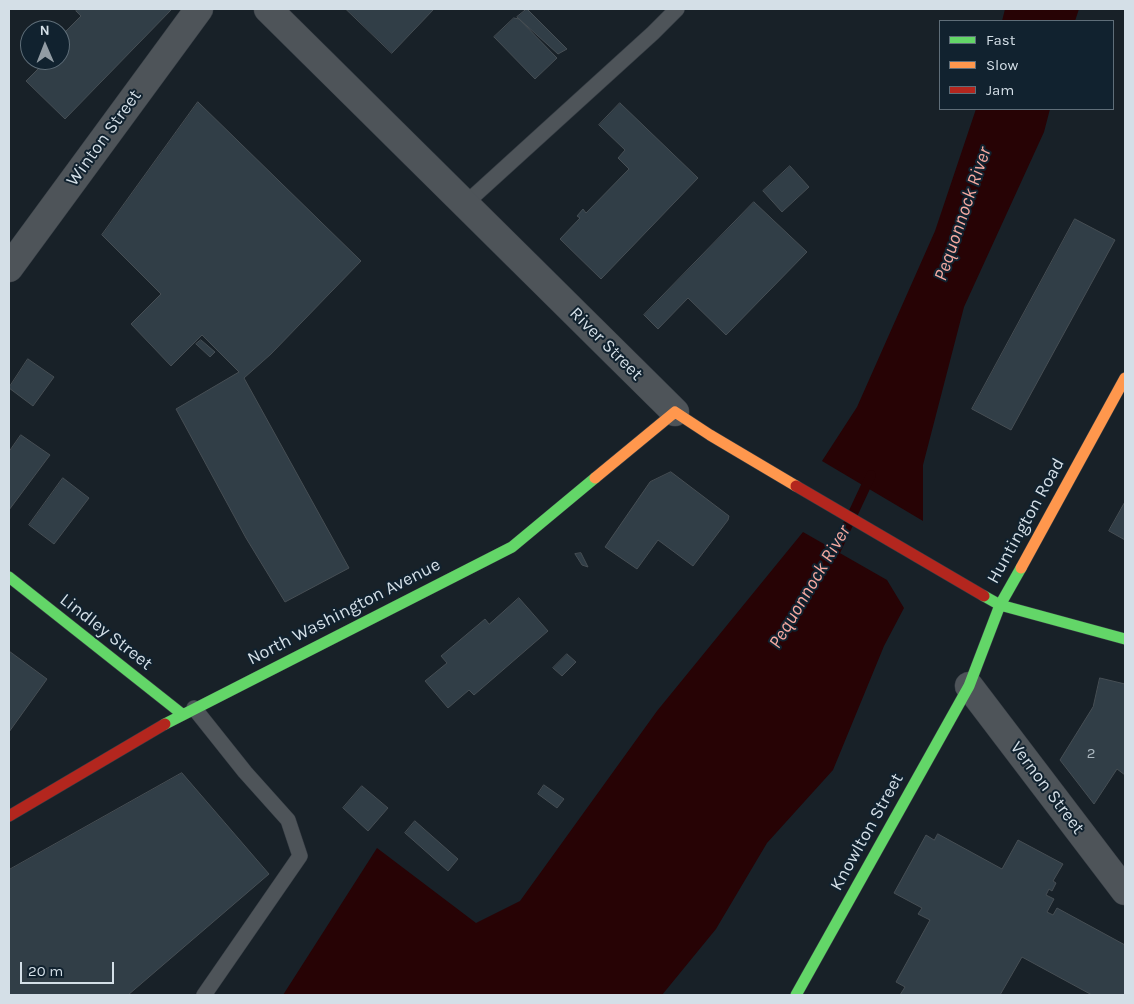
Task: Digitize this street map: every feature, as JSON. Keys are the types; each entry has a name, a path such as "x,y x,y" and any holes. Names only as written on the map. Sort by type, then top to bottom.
{"main road":[{"name":"Huntington Road","path":"969,686 1000,605 1125,378"},
{"name":"River Street","path":"675,412 710,435 1000,605 1125,639"},
{"name":"North Washington Avenue","path":"9,816 188,711 512,547 675,412"},
{"name":"Lindley Street","path":"9,576 188,711"},
{"name":"Knowlton Street","path":"796,995 969,686"}],"street":[{"name":"Winton Street","path":"9,268 199,9"},
{"name":"River Street","path":"268,9 675,412"},
{"name":"Vernon Street","path":"969,686 1125,890"}],"lane":[{"path":"465,204 677,9"},
{"path":"188,711 288,820 300,856 203,993"}],"water":[{"path":"1005,9 1079,9 1075,20 1002,20"},
{"path":"976,110 1050,110 1044,132 964,307 923,465 923,521 822,461 857,407 935,231"},
{"path":"803,532 887,580 904,608 884,646 833,770 767,843 716,929 662,995 283,995 377,848 476,923 520,901 657,711"}],"building":[{"path":"78,9 172,9 65,119 26,81 37,70 70,70 70,27 81,16 76,11"},
{"path":"346,9 434,9 392,53"},
{"path":"527,9 567,49 558,54 517,17"},
{"path":"514,18 519,19 557,58 535,79 494,37"},
{"path":"198,102 361,261 271,354 244,378 349,568 285,602 246,538 176,409 239,372 202,335 171,366 131,324 161,294 102,235"},
{"path":"620,103 698,178 601,279 560,239 580,218 577,216 583,209 586,213 629,169 618,158 625,150 599,125"},
{"path":"790,166 809,187 782,212 763,191"},
{"path":"754,202 807,252 726,335 688,298 658,329 644,315"},
{"path":"1075,219 1115,240 1011,430 972,409"},
{"path":"201,340 215,352 210,357 196,344"},
{"path":"28,359 54,377 33,406 9,388"},
{"path":"21,435 50,455 9,510 9,452"},
{"path":"671,472 729,516 728,520 693,566 658,540 637,569 605,547 650,482"},
{"path":"63,478 89,498 54,544 29,525"},
{"path":"1125,502 1125,540 1109,531"},
{"path":"581,553 588,567 582,565 575,554"},
{"path":"519,598 548,631 474,695 469,690 448,708 425,681 447,663 441,656 485,619 489,624"},
{"path":"9,651 47,679 9,732"},
{"path":"567,654 576,662 562,676 553,668"},
{"path":"1100,678 1125,684 1125,775 1117,769 1094,804 1060,760 1093,707"},
{"path":"182,773 269,874 128,995 9,995 9,870"},
{"path":"544,785 564,799 557,808 538,794"},
{"path":"362,786 388,808 368,831 343,808"},
{"path":"415,821 458,859 448,871 405,833"},
{"path":"938,834 1002,869 1018,840 1063,864 1053,881 1056,883 1052,891 1049,889 1046,895 1054,899 1047,912 1053,915 1057,908 1125,945 1124,995 1092,995 1022,957 1000,995 900,995 905,987 896,982 930,920 918,914 922,908 894,893 926,835 934,840"}],"waterway":[{"name":"Pequonnock River","path":"829,561 871,475"}],"traffic: fast":[{"path":"165,724 512,547 595,478"},
{"path":"796,995 969,686 1000,605 1021,568"},
{"path":"9,577 182,714"},
{"path":"984,596 1000,605 1125,639"}],"traffic: slow":[{"path":"1021,568 1125,378"},
{"path":"595,478 675,412 796,486"}],"traffic: jam":[{"path":"796,486 984,596"},
{"path":"9,816 165,724"}]}
